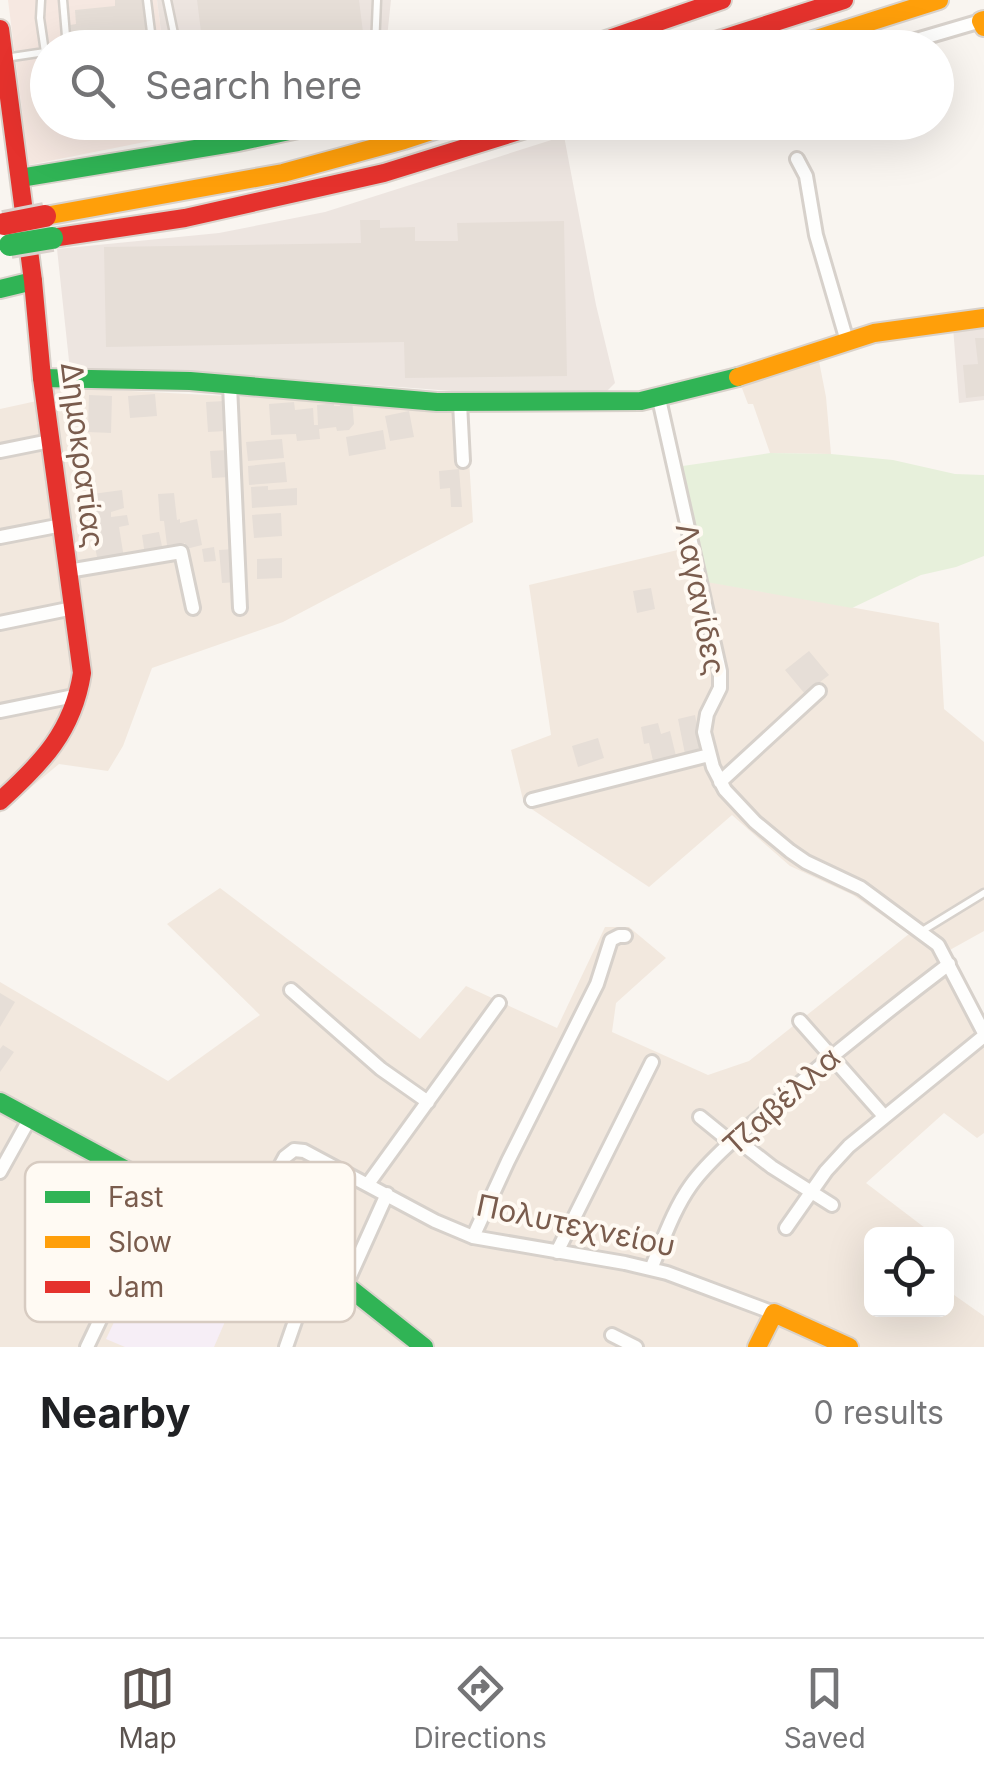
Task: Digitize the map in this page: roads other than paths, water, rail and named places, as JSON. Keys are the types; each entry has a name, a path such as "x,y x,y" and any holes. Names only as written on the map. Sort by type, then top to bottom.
{"main road":[{"path":"634,30 722,0"},
{"path":"750,30 844,0"},
{"path":"845,30 939,0"},
{"name":"Δημοκρατίας","path":"0,29 82,674 70,723 60,739 0,801"},
{"path":"20,178 247,140"},
{"path":"4,235 282,173 396,140"},
{"path":"48,227 186,218 366,177 488,140"},
{"path":"0,289 33,281"},
{"path":"42,378 164,380 460,403 626,402 659,399 894,328 984,318"},
{"path":"0,1102 110,1162"},
{"path":"355,1292 424,1347"},
{"path":"757,1347 774,1313"},
{"name":"Πολυτεχνείου","path":"774,1313 849,1347"}],"street":[{"path":"954,30 983,22"},
{"path":"797,159 806,176 816,235 848,341"},
{"path":"230,385 240,608"},
{"name":"Λαγανίδες","path":"659,399 720,676 718,693 704,726 709,755 720,782 755,822 790,851 860,888 940,947 984,1034"},
{"path":"460,403 462,461"},
{"path":"0,451 50,440"},
{"path":"0,537 62,525"},
{"path":"68,571 181,552 192,608"},
{"path":"0,623 73,608"},
{"path":"720,782 819,692"},
{"path":"0,710 79,694"},
{"path":"532,800 709,755"},
{"path":"472,1237 597,984 611,940 625,936"},
{"name":"Τζαβέλλα","path":"651,1269 690,1187 734,1141 831,1056 949,964"},
{"path":"291,990 381,1069 428,1102"},
{"path":"368,1184 499,1003"},
{"path":"800,1021 884,1116"},
{"path":"786,1228 848,1146 984,1034"},
{"path":"557,1252 652,1062"},
{"path":"700,1117 832,1205"},
{"path":"0,1172 30,1118"},
{"name":"Πολυτεχνείου","path":"281,1162 292,1151 300,1150 328,1162"},
{"name":"Πολυτεχνείου","path":"355,1177 472,1237 651,1269 774,1313"},
{"path":"355,1265 387,1194"},
{"path":"87,1347 99,1322"},
{"path":"612,1335 636,1347"},
{"path":"287,1344 304,1347"}],"lane":[{"path":"41,0 42,30"},
{"path":"63,0 66,30"},
{"path":"148,0 151,30"},
{"path":"168,0 174,30"},
{"path":"376,30 377,0"},
{"path":"4,58 30,54"},
{"path":"921,932 984,893"}]}
